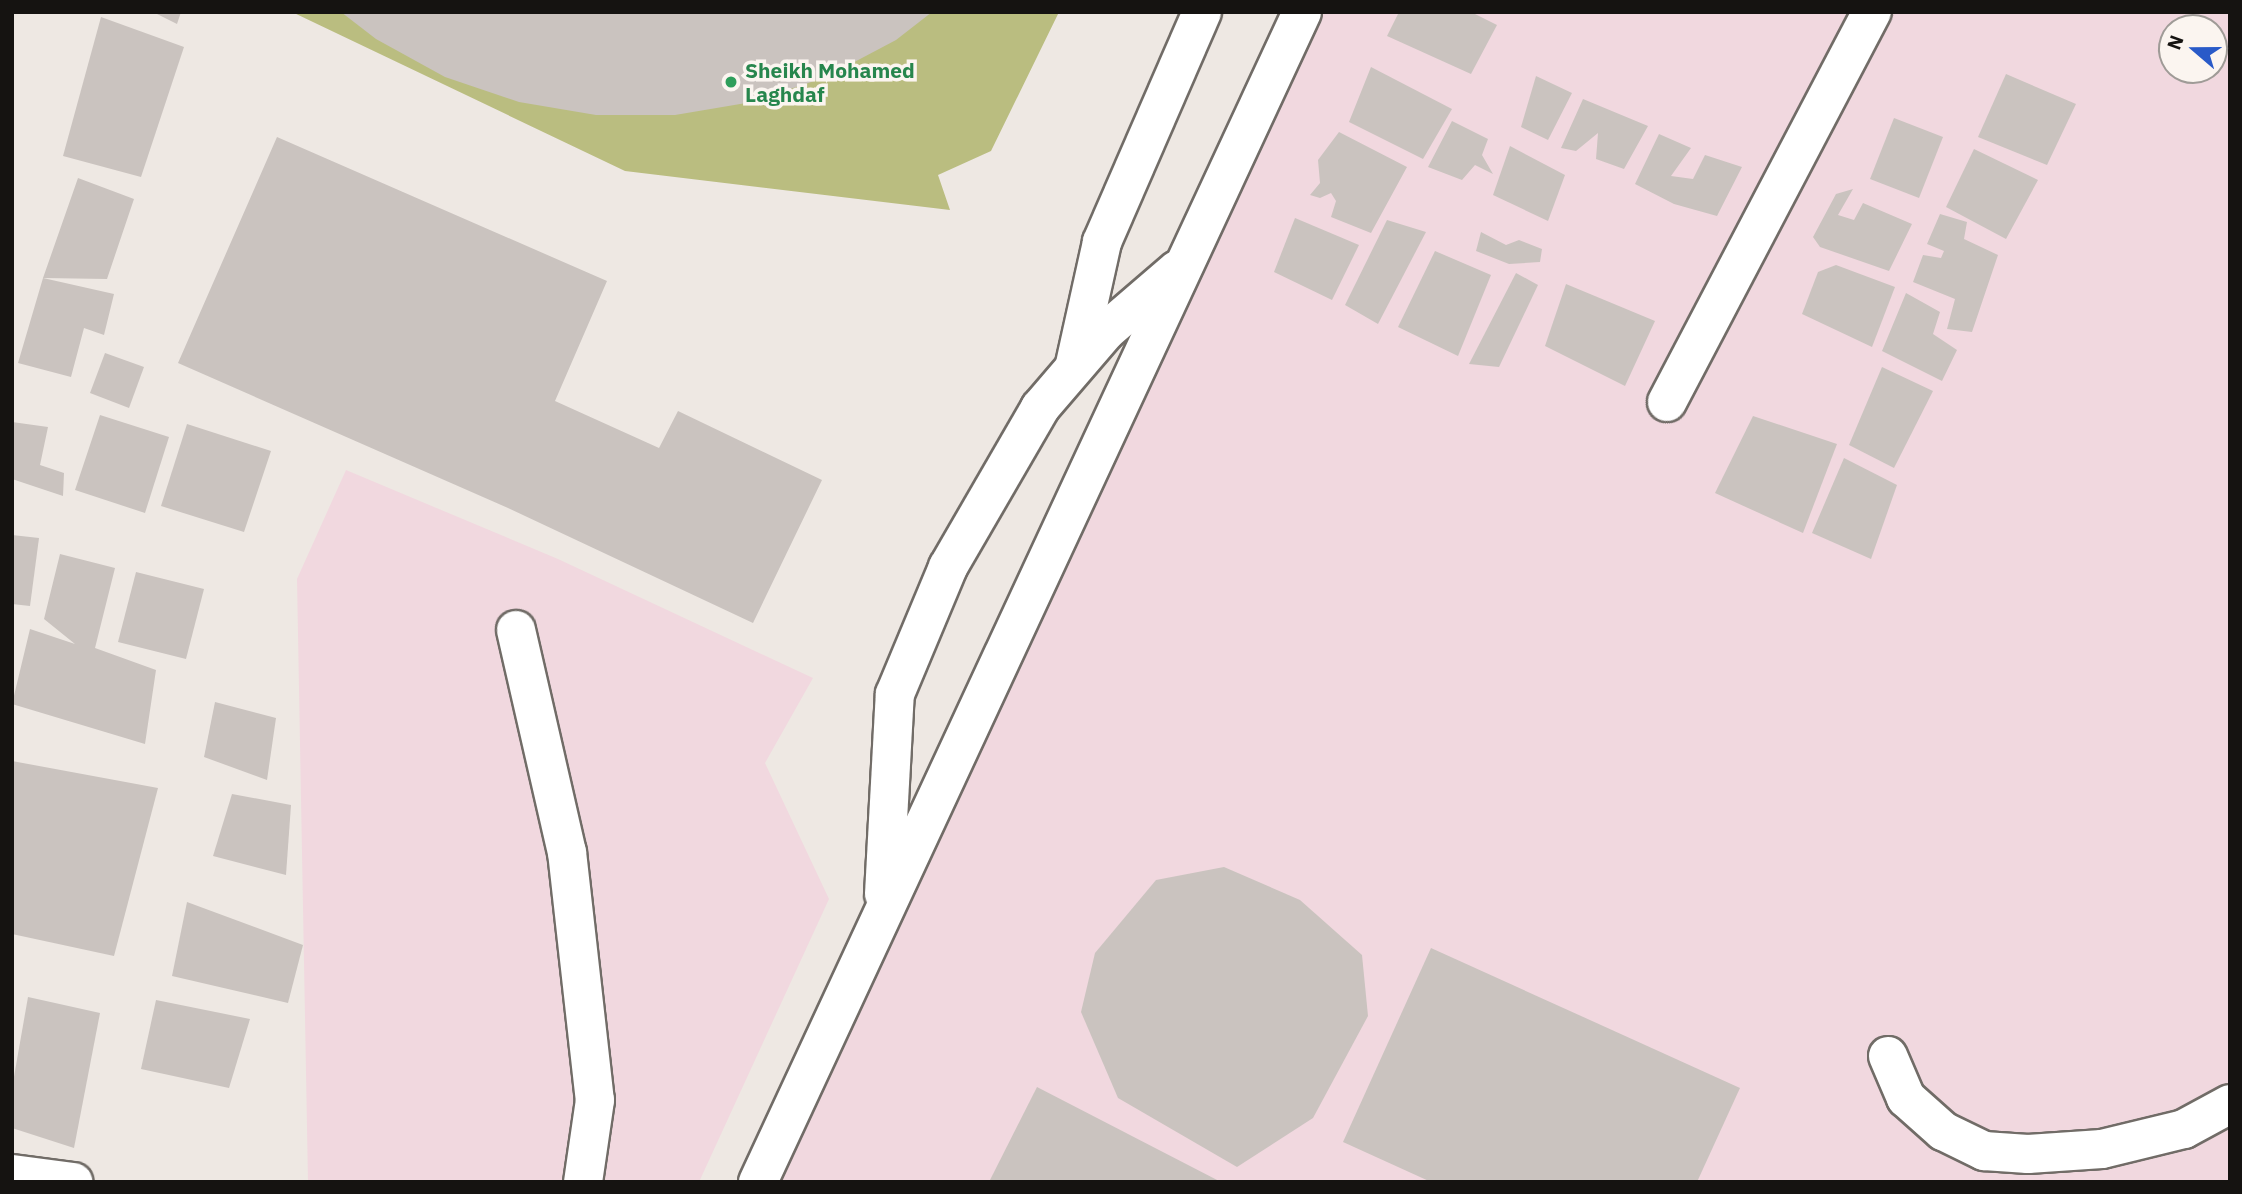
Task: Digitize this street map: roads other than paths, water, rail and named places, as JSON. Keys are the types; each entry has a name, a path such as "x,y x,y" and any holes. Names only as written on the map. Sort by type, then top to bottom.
{"street":[{"path":"1074,369 1102,242 1202,12"},
{"path":"758,1182 1302,12"},
{"path":"1667,402 1872,12"},
{"path":"883,914 895,694 948,567 1040,408 1106,331 1186,263"},
{"path":"516,630 567,852 595,1100 583,1182"},
{"path":"1888,1056 1906,1098 1943,1131 1984,1151 2028,1154 2102,1149 2184,1129 2230,1104"},
{"path":"12,1174 74,1182"}],"place":[{"name":"Sheikh Mohamed Laghdaf","path":"731,82"}]}
